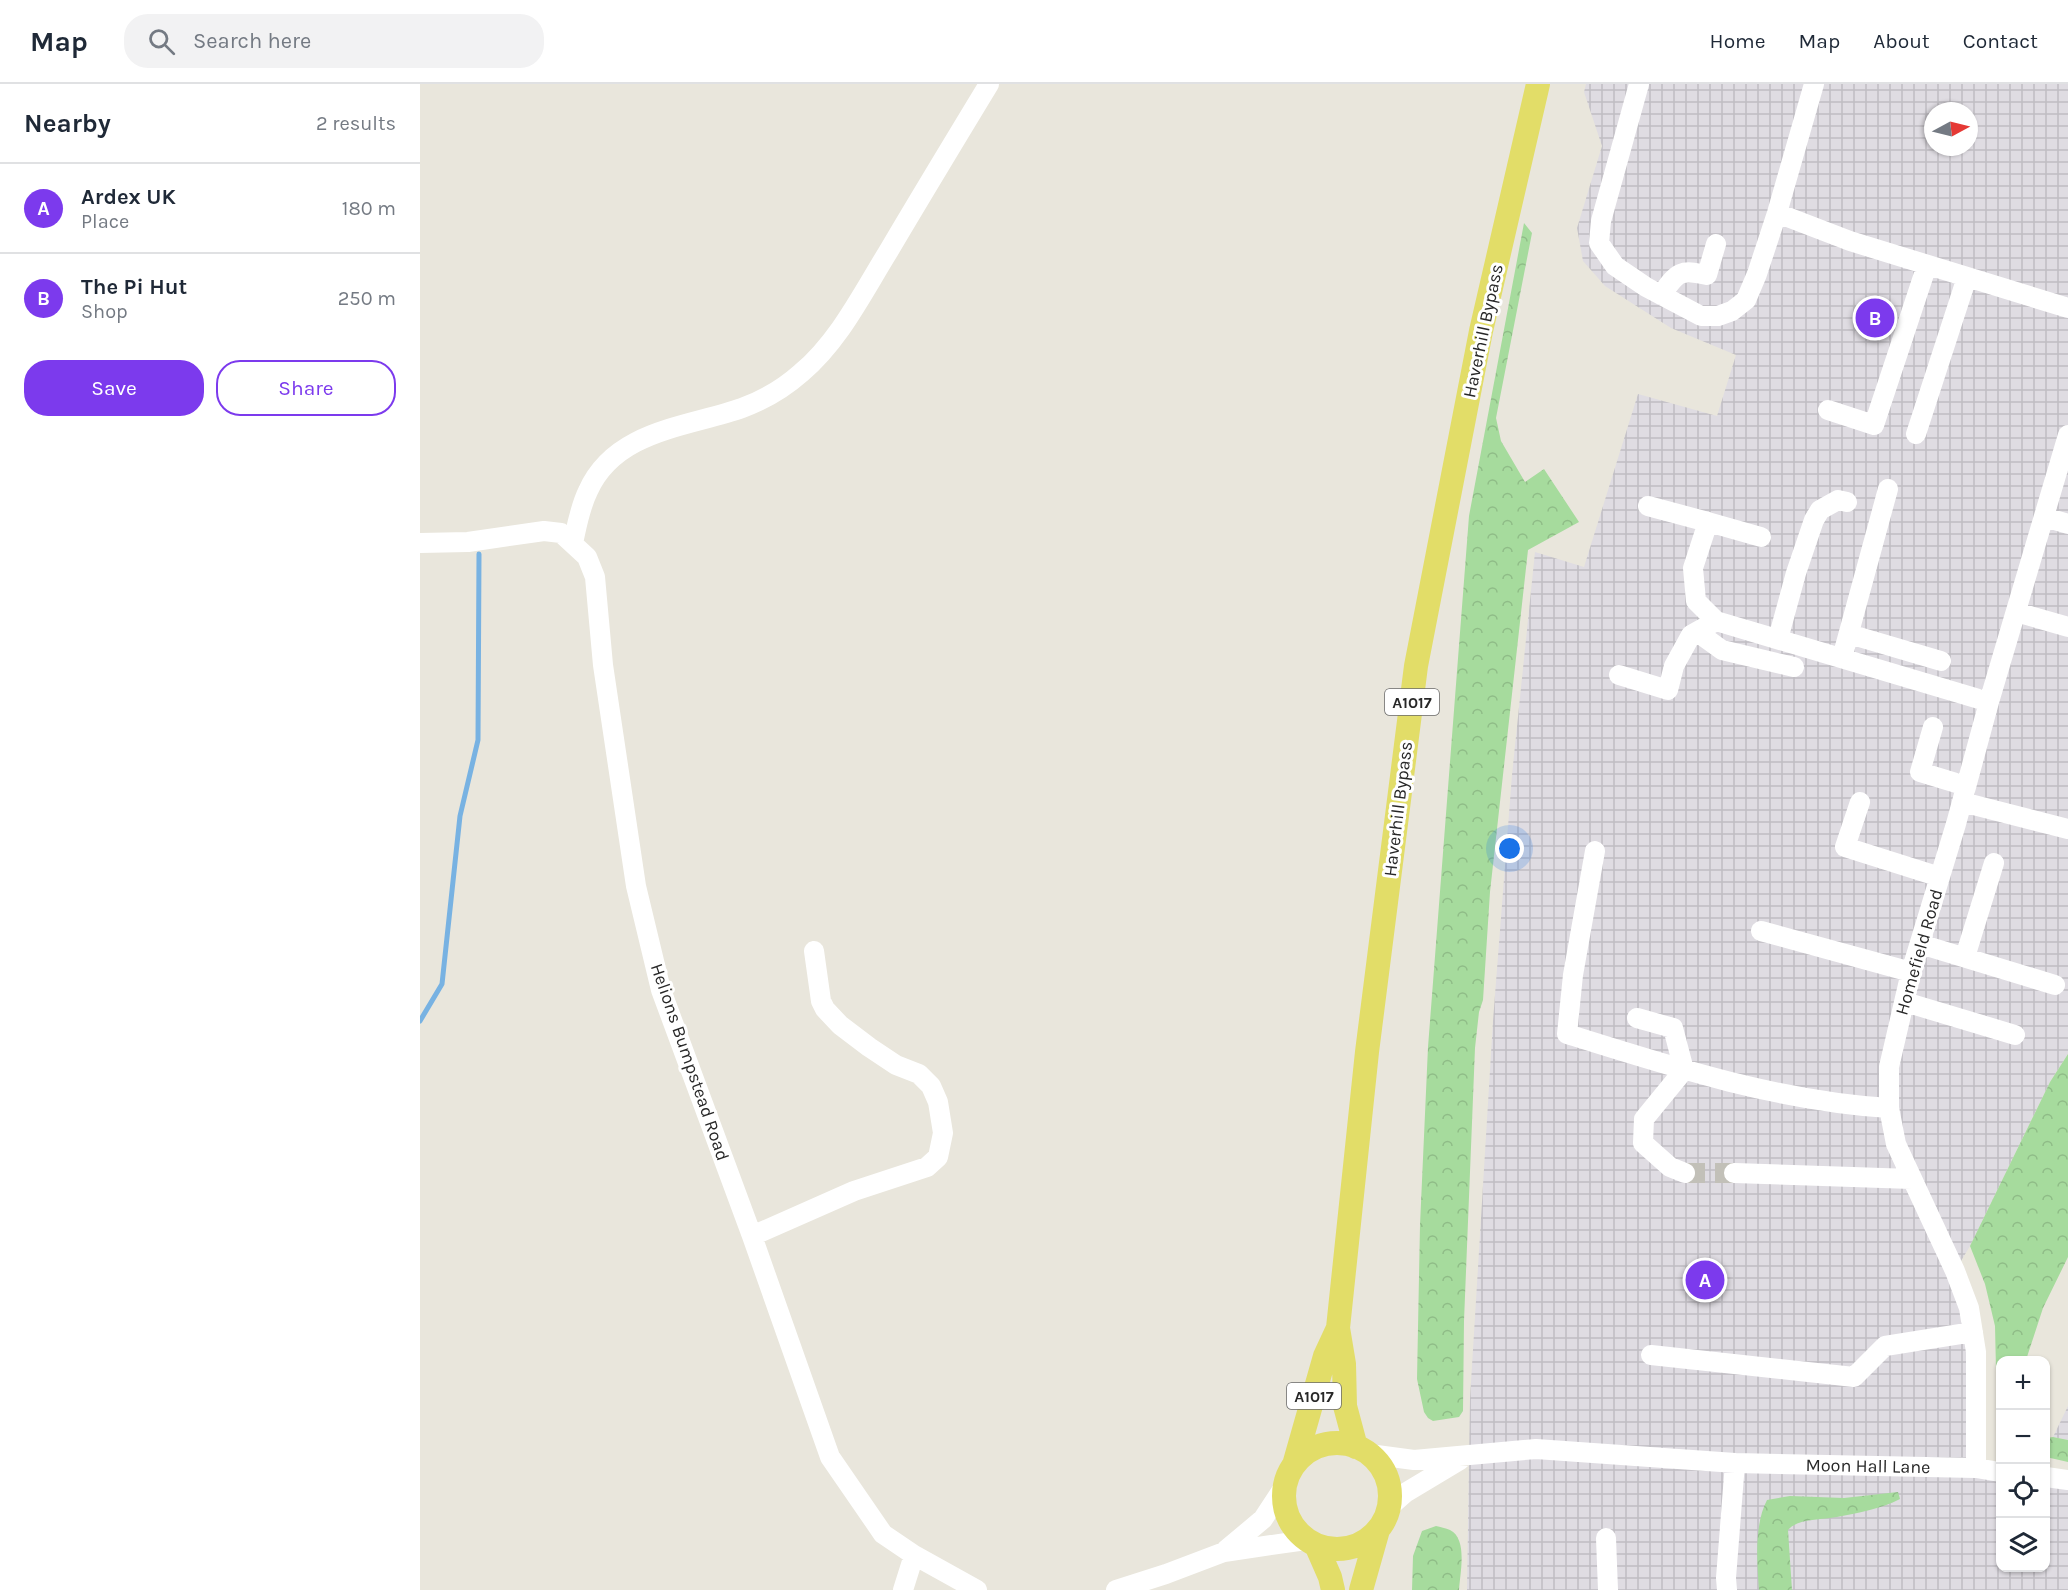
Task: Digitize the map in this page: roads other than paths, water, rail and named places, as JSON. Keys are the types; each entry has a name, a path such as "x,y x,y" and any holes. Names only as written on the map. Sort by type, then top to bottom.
{"main road":[{"name":"Haverhill Bypass","path":"1362,1450 1345,1406 1344,1364 1338,1328 1366,1052 1416,666 1481,331 1538,84"},
{"name":"Haverhill Bypass","path":"1294,1465 1325,1356 1338,1328"},
{"path":"1333,1590 1330,1577 1311,1542 1293,1526 1285,1507 1284,1487 1287,1475 1306,1452 1322,1445 1339,1443 1362,1450 1380,1465 1389,1493 1388,1508 1378,1530 1361,1590"},
{"path":"1311,1542 1329,1548 1342,1549 1362,1542 1378,1530"}],"street":[{"path":"573,543 580,510 589,488 607,463 623,449 648,436 746,407 781,389 823,352 850,314 989,84"},
{"path":"1640,84 1600,221 1599,243 1615,266 1661,295 1701,316 1718,316 1732,311 1746,300 1777,213 1814,84"},
{"path":"1777,213 1850,241 2068,308"},
{"path":"1661,295 1674,276 1688,271 1707,275 1716,244"},
{"path":"1827,410 1874,425 1927,265"},
{"path":"1916,434 1967,277"},
{"name":"Homefield Road","path":"1976,1468 1976,1352 1969,1308 1955,1271 1896,1144 1889,1108 1889,1067 1911,972 2068,435"},
{"path":"1842,658 1888,489"},
{"path":"1778,639 1796,573 1814,520 1820,510 1828,505 1838,500 1847,502"},
{"path":"1648,506 1761,537"},
{"path":"2044,517 2068,524"},
{"path":"1708,522 1693,568 1696,601 1716,621 1989,702"},
{"name":"Helions Bumpstead Road","path":"420,543 468,542 544,531 561,533 587,557 595,577 603,665 636,886 661,990 752,1236 830,1457 883,1534 914,1555 977,1590"},
{"path":"2016,612 2068,627"},
{"path":"1619,675 1668,690 1674,666 1691,635 1716,621"},
{"path":"1697,632 1722,650 1794,667"},
{"path":"1848,634 1941,661"},
{"path":"1933,727 1920,772 1964,794 2068,829"},
{"path":"1860,802 1845,847 1940,877"},
{"path":"1595,851 1574,975 1567,1034 1684,1070 1789,1096 1889,1108"},
{"path":"1965,957 1994,863"},
{"path":"1761,931 1911,972"},
{"path":"1920,944 2055,985"},
{"path":"752,1236 854,1191 927,1167 938,1156 943,1133 938,1102 931,1086 919,1074 896,1065 869,1047 825,1009 821,1001 814,951"},
{"path":"1905,1002 2015,1035"},
{"path":"1637,1018 1673,1028 1684,1070"},
{"path":"1684,1070 1644,1119 1643,1143 1670,1167 1685,1173"},
{"path":"1734,1173 1912,1179"},
{"path":"1651,1355 1854,1377 1885,1346 1973,1332"},
{"path":"1362,1450 1414,1460 1536,1449 1735,1463 1727,1590"},
{"path":"1388,1508 1406,1493 1465,1457"},
{"name":"Moon Hall Lane","path":"1735,1463 1976,1468 1996,1471"},
{"path":"2050,1478 2068,1480"},
{"path":"1224,1552 1263,1519 1284,1487"},
{"path":"1606,1538 1608,1590"},
{"path":"1116,1590 1224,1552 1311,1542"},
{"path":"903,1590 914,1555"}],"waterway":[{"path":"420,1021 442,984 460,816 478,740 479,554"}],"tunnel":[{"path":"1685,1173 1734,1173"}],"place":[{"name":"The Pi Hut","path":"1875,318"},
{"name":"Ardex UK","path":"1705,1280"}]}
